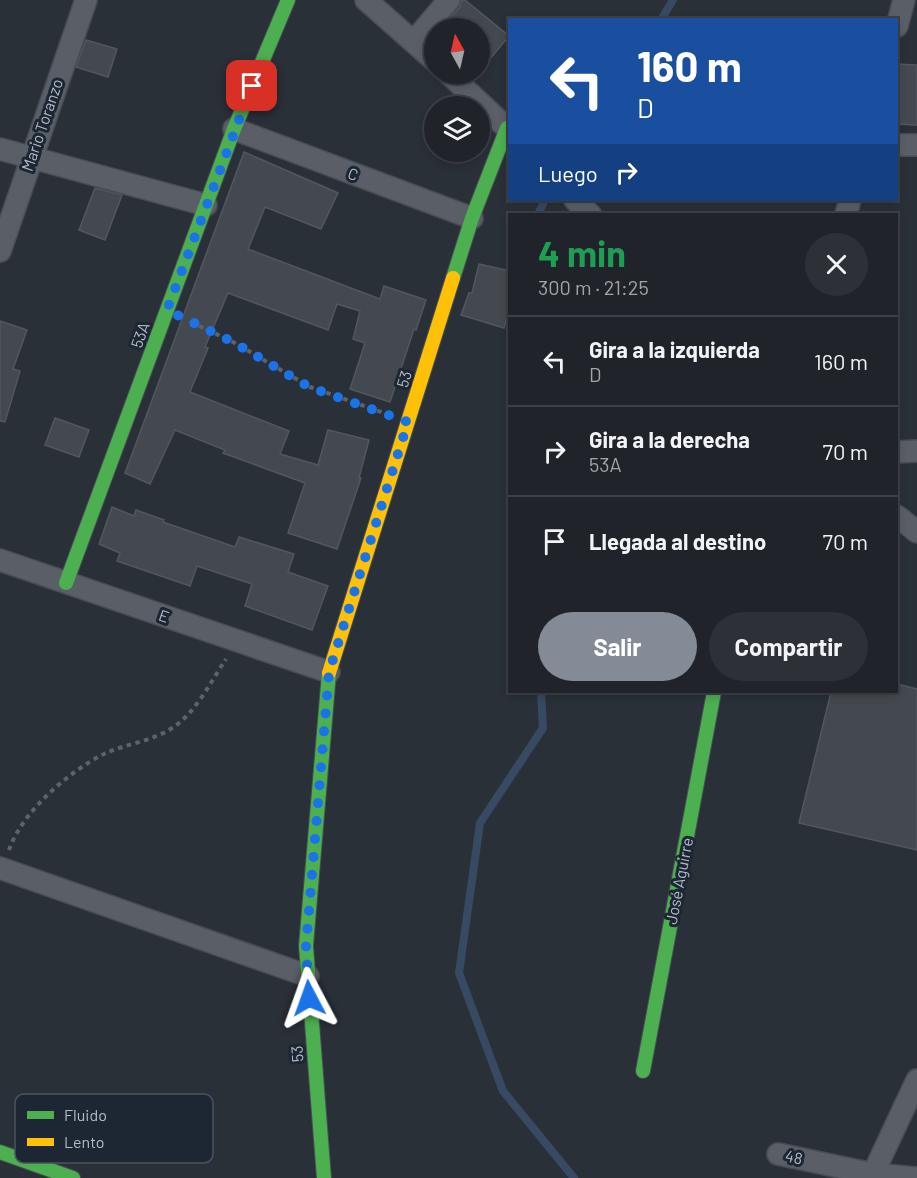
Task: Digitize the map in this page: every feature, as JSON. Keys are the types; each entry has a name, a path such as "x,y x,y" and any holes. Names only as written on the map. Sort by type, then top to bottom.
{"main road":[{"name":"53A","path":"66,583 234,129 288,0"},
{"name":"53","path":"324,1178 306,946 329,672 472,218 508,132"},
{"name":"José Aguirre","path":"643,1071 714,693"},
{"path":"0,1152 15,1157"},
{"path":"31,1163 73,1178"}],"street":[{"name":"Mario Toranzo","path":"0,251 86,0"},
{"path":"366,0 424,51"},
{"path":"414,41 449,0"},
{"path":"898,22 904,0"},
{"path":"460,84 508,129"},
{"name":"C","path":"234,129 472,218"},
{"path":"898,146 917,145"},
{"path":"0,149 206,205"},
{"path":"576,201 589,213"},
{"path":"898,452 917,451"},
{"path":"898,517 917,532"},
{"name":"E","path":"0,560 329,672"},
{"path":"1,869 308,976"},
{"path":"873,1174 917,1080"},
{"name":"48","path":"778,1154 873,1174 917,1178"}],"path":[{"path":"167,310 233,342 309,387 408,422"},
{"path":"1,869 13,838 41,800 72,775 103,755 172,728 194,706 238,641"}],"building":[{"path":"462,0 465,0 487,18 450,18 459,8"},
{"path":"490,20 508,37 490,59"},
{"path":"86,40 117,49 108,77 76,67"},
{"path":"898,64 917,65 917,125 898,124"},
{"path":"244,152 338,193 321,229 265,207 248,249 380,299 384,286 426,300 390,402 350,389 365,343 353,339 360,311 337,304 328,330 228,293 205,347 208,348 190,392 289,431 280,454 318,465 328,430 369,440 359,478 361,478 337,549 288,533 305,483 223,453 225,450 175,430 150,484 125,473"},
{"path":"95,188 122,195 105,240 79,230"},
{"path":"479,264 508,271 508,315 504,328 461,315 469,293 472,293"},
{"path":"0,321 27,330 13,369 20,371 5,422 0,421"},
{"path":"55,418 89,430 79,457 45,445"},
{"path":"112,507 134,516 136,510 235,547 239,537 294,554 288,572 328,586 312,630 245,606 252,584 197,566 190,586 117,561 120,553 99,544"},
{"path":"898,684 917,689 917,850 799,823 831,693 898,693"}],"waterway":[{"path":"662,18 673,0"},
{"path":"538,213 543,204"},
{"path":"541,693 543,728 480,823 459,973 503,1091 574,1178"}],"traffic: fast":[{"path":"66,583 234,129 288,0"},
{"path":"453,278 472,218 507,128"},
{"path":"324,1178 306,946 329,673"},
{"path":"643,1071 714,693"},
{"path":"0,1152 15,1157"},
{"path":"31,1163 73,1178"}],"traffic: slow":[{"path":"329,673 453,278"}],"route":[{"path":"252,86 167,310 233,342 309,387 408,422 329,672 306,946 309,998"}]}
